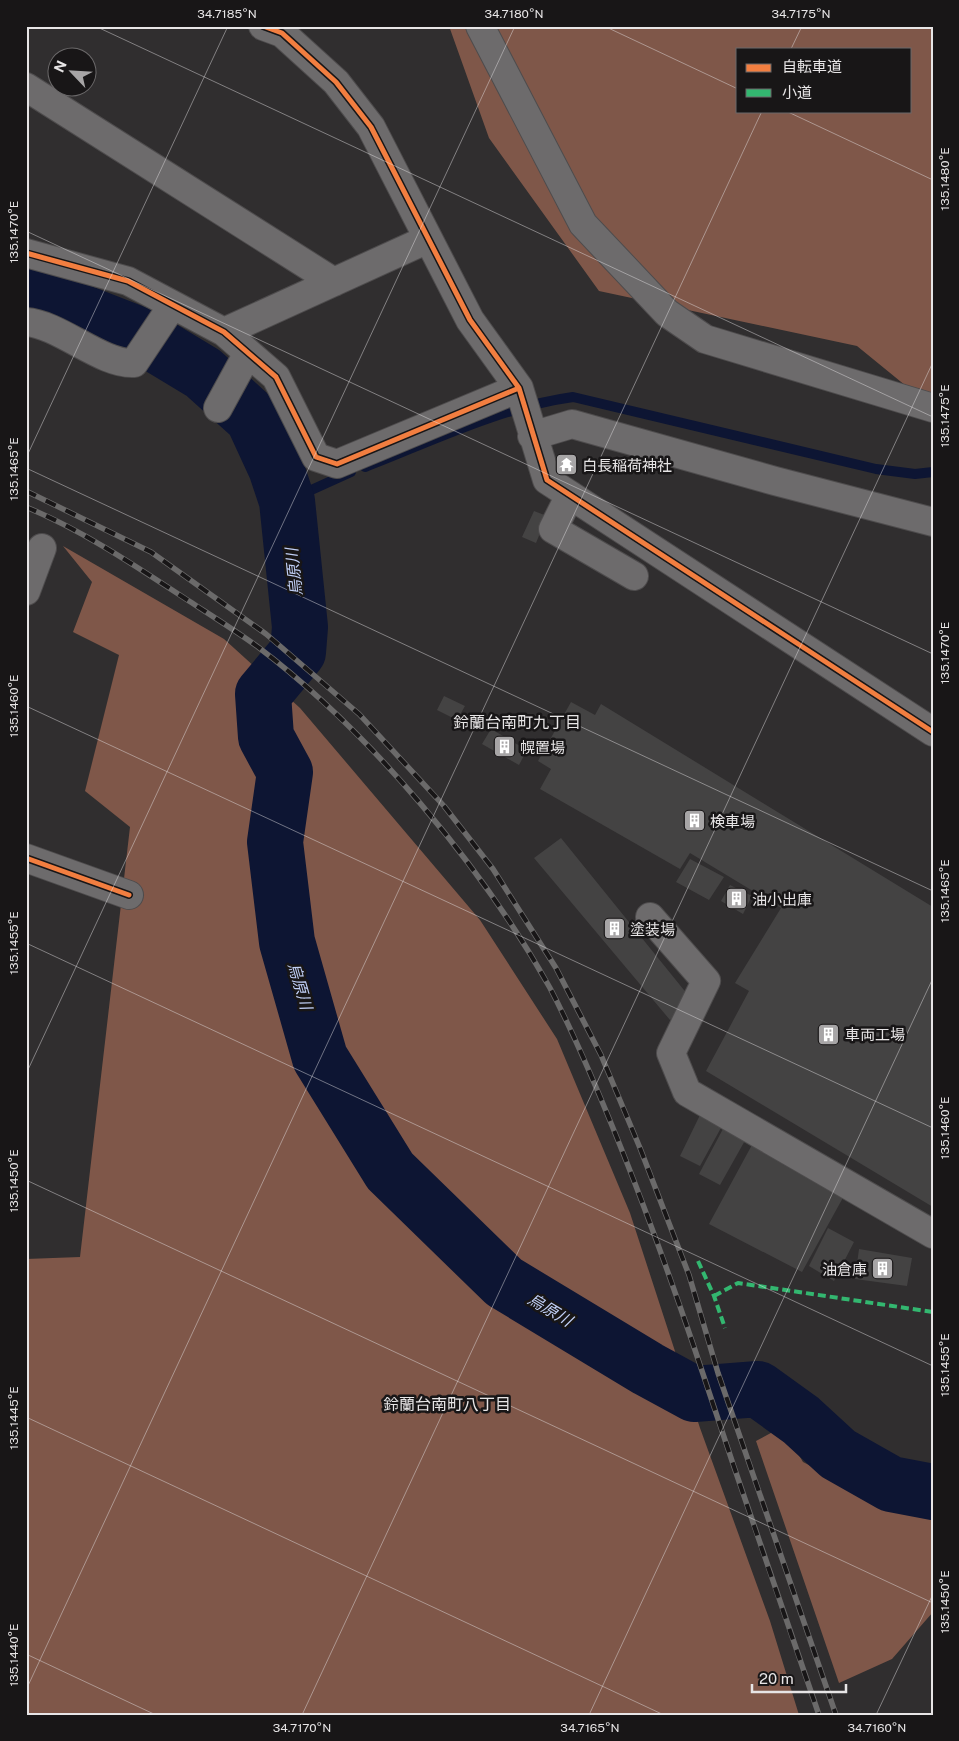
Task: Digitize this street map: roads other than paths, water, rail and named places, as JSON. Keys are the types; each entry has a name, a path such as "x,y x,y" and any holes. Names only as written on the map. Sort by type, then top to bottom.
{"street":[{"path":"264,26 282,33 336,82 371,127 470,320 519,388 532,436 547,480 933,732"},
{"path":"480,26 583,224 667,313 705,339 933,408"},
{"path":"26,87 334,282"},
{"path":"224,332 428,239"},
{"path":"26,253 128,281 169,309 224,332 245,357 276,377 316,457 337,464 519,388"},
{"path":"26,322 71,339 124,364 134,363 169,309"},
{"path":"218,408 245,357"},
{"path":"532,436 572,424 775,481 933,522"},
{"path":"570,495 553,529 634,576"},
{"path":"26,591 42,548"},
{"path":"26,858 129,895"},
{"path":"650,917 706,980 671,1053 686,1092 933,1234"}],"waterway":[{"name":"烏原川","path":"26,296 45,298 140,335 203,373 253,418 276,468 287,501 300,627 298,652 263,694 266,737 285,772 275,842 287,942 320,1058 390,1171 504,1282 648,1369 694,1394 758,1389 801,1420 838,1454 891,1484 933,1492"},
{"path":"365,467 493,417 520,408 573,397 876,469 915,474 933,472"},
{"path":"287,501 351,472"}],"railway":[{"path":"26,491 151,552 266,634 359,714 444,806 493,869 556,968 601,1055 640,1148 689,1275 718,1373 836,1715"},
{"path":"26,507 69,527 130,563 250,641 300,681 382,760 421,804 457,849 523,942 550,988 572,1034 606,1111 640,1198 683,1314 819,1715"}],"place":[{"name":"白長稲荷神社","path":"566,465"},
{"name":"幌置場","path":"504,747"},
{"name":"検車場","path":"694,821"},
{"name":"油小出庫","path":"736,899"},
{"name":"塗装場","path":"614,929"},
{"name":"車両工場","path":"829,1034"},
{"name":"油倉庫","path":"883,1269"}],"district":[{"name":"鈴蘭台南町九丁目","path":"517,722"},
{"name":"鈴蘭台南町八丁目","path":"447,1404"}]}
